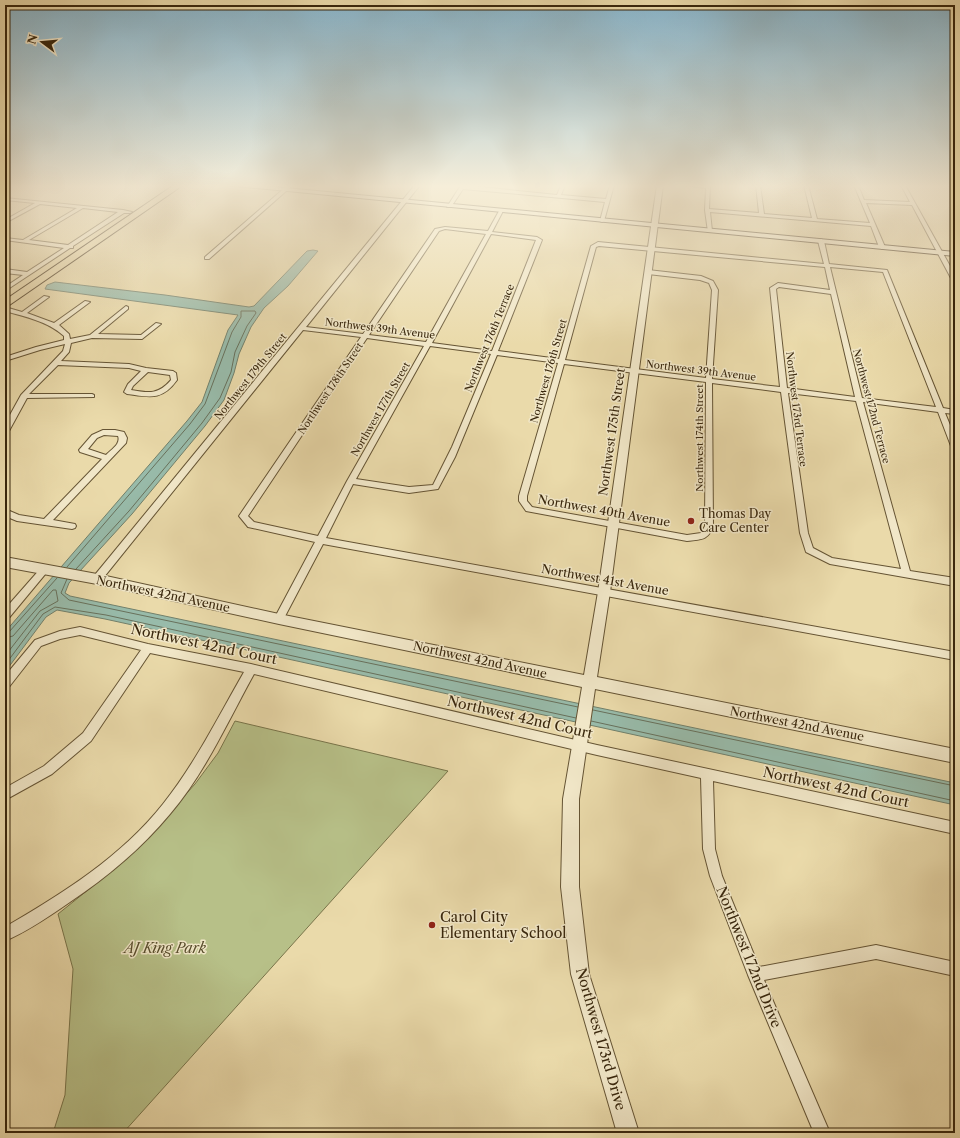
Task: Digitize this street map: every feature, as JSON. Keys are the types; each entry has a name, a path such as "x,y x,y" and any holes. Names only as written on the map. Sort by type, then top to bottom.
{"main road":[{"path":"5,304 91,238"},
{"path":"5,295 94,238"},
{"path":"782,238 955,254"}],"street":[{"path":"24,241 29,238"},
{"path":"207,258 230,238"},
{"name":"Northwest 179th Street","path":"97,579 375,238"},
{"name":"Northwest 178th Street","path":"251,525 243,516 364,336 432,238"},
{"name":"Northwest 177th Street","path":"280,619 351,481 428,345 486,238"},
{"name":"Northwest 176th Terrace","path":"351,481 409,490 436,487 442,478 495,353 540,240 536,238"},
{"name":"Northwest 175th Street","path":"590,683 604,592 652,238"},
{"path":"878,238 882,247"},
{"path":"930,238 955,280"},
{"path":"5,239 74,250"},
{"name":"Northwest 172nd Terrace","path":"821,242 859,400 907,575"},
{"name":"Northwest 176th Street","path":"525,506 523,496 594,246 598,244 651,248"},
{"path":"651,248 885,271 955,446"},
{"path":"5,289 28,274 74,250"},
{"path":"5,270 28,274"},
{"name":"Northwest 174th Street","path":"648,272 701,278 710,282 715,290 709,381 709,526 707,532 703,536"},
{"name":"Northwest 173rd Terrace","path":"832,292 778,286 773,288 784,390 804,533 809,550 830,561 907,575"},
{"path":"24,313 46,297"},
{"path":"54,326 87,302"},
{"path":"92,336 126,308"},
{"path":"5,309 24,313 63,331 67,335 68,346 66,352 23,396 5,431"},
{"path":"5,359 67,340 92,336 142,338 158,324"},
{"name":"Northwest 39th Avenue","path":"302,328 634,372 955,412"},
{"path":"56,363 129,366 146,370 173,373 174,380 166,390 151,395 127,392 130,385 146,370"},
{"path":"23,396 92,396"},
{"path":"46,522 108,458 122,443 123,438 121,434 104,432 94,436 88,441 83,450 108,458"},
{"name":"Northwest 40th Avenue","path":"525,506 533,511 687,538 703,536"},
{"path":"5,512 17,518 72,526"},
{"name":"Northwest 41st Avenue","path":"251,525 320,540 955,656"},
{"name":"Northwest 42nd Avenue","path":"5,562 97,579 280,619 590,683 955,756"},
{"path":"5,616 50,570"},
{"path":"907,575 955,582"},
{"name":"Northwest 42nd Court","path":"5,684 38,643 60,635 80,631 148,648 581,741 708,775 955,828"},
{"path":"5,794 48,770 87,737 148,648"},
{"path":"5,934 45,912 104,871 149,829 184,786 211,742 250,669"},
{"name":"Northwest 173rd Drive","path":"590,683 571,799 570,887 580,974 628,1133"},
{"name":"Northwest 172nd Drive","path":"708,775 709,849 716,876 755,975 822,1133"},
{"path":"755,975 876,952 955,969"}],"green space":[{"name":"AJ King Park","path":"235,721 448,771 123,1133 53,1133 65,1095 73,969 58,914 99,881 144,841 195,784 218,753"}],"water":[{"path":"307,251 318,251 288,286 264,308 251,327 239,354 224,400 205,426 132,514 69,583 65,593 70,596 955,783 955,805 105,619 57,610 46,617 5,672 5,632 202,402 228,330 238,315 45,289 47,285 55,282 249,307 254,306"}],"place":[{"name":"Thomas Day Care Center","path":"691,521"},
{"name":"Carol City Elementary School","path":"432,925"}]}
